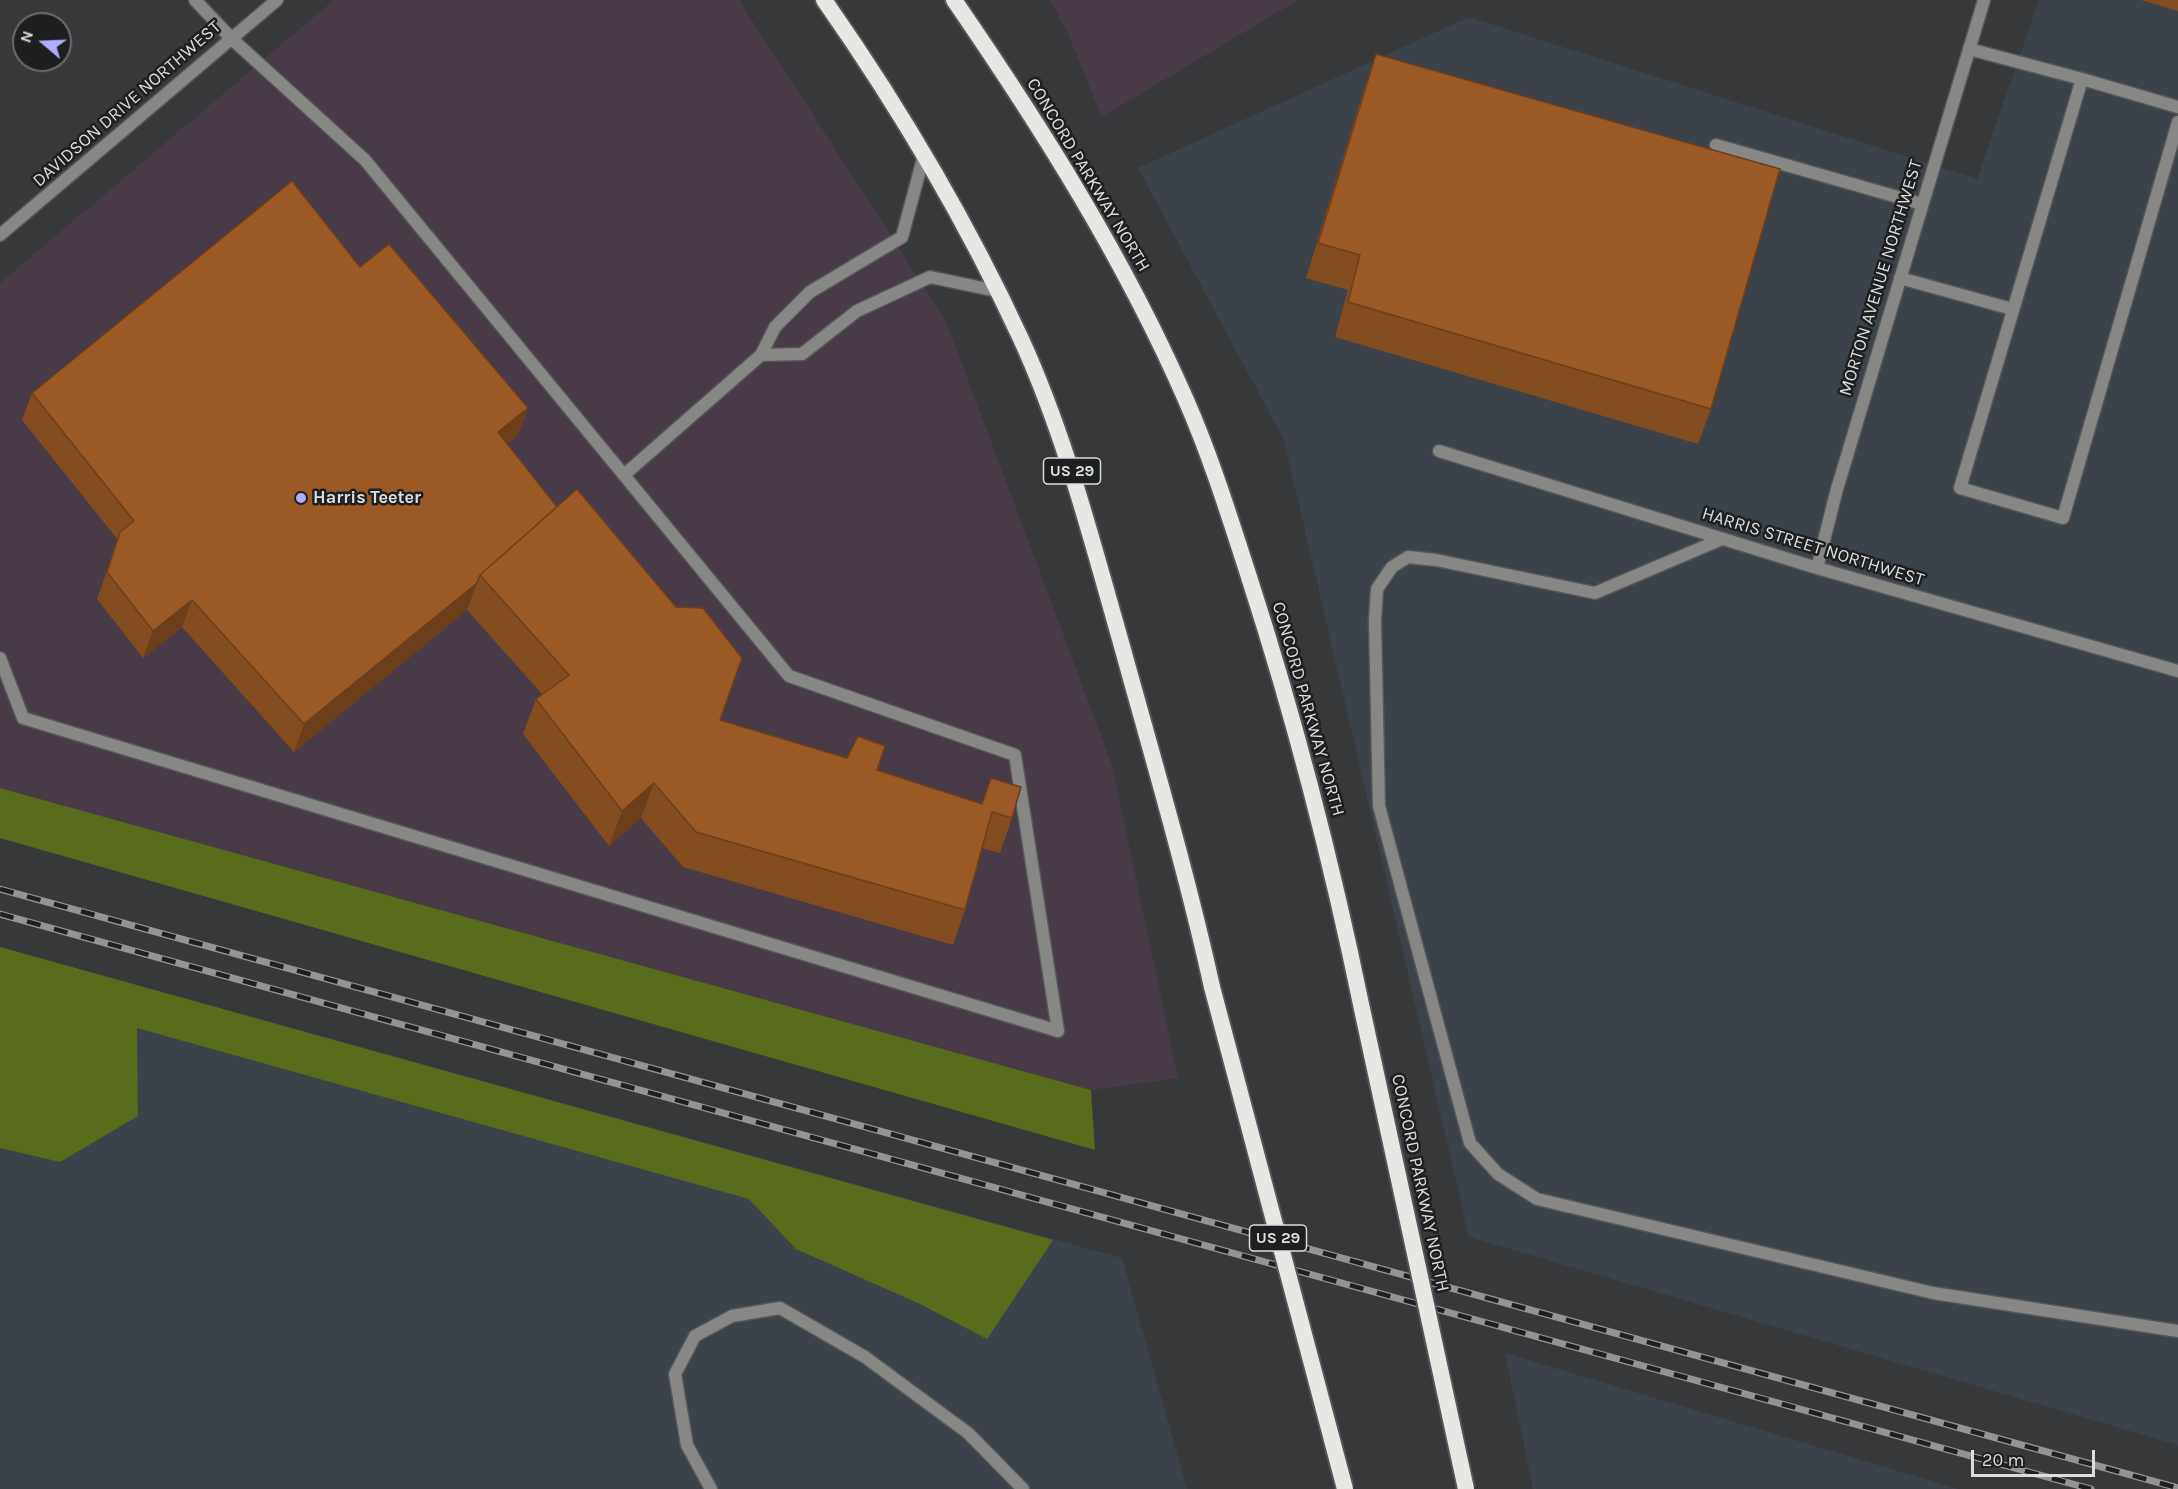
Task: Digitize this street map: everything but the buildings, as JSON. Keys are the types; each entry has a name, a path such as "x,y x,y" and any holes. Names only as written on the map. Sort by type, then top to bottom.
{"highway":[{"name":"US 29","path":"824,0 900,112 997,291 1021,340 1075,480 1189,886 1212,987 1345,1489"},
{"name":"CONCORD PARKWAY NORTH","path":"954,0 1010,81 1090,210 1124,271 1187,402 1217,480 1269,639 1333,872 1466,1489"}],"street":[{"path":"0,658 23,718 1058,1031 1015,755 789,676 364,159 232,39 195,0"},
{"name":"DAVIDSON DRIVE NORTHWEST","path":"0,235 277,0"},
{"name":"MORTON AVENUE NORTHWEST","path":"1817,568 1837,489 1984,0"},
{"path":"1969,49 2178,106"},
{"path":"2082,79 1960,488 2063,518 2178,122"},
{"path":"1716,146 1922,204"},
{"path":"624,475 761,356 775,327 810,292 902,237 924,154"},
{"path":"761,356 802,354 857,311 930,277 997,291"},
{"path":"1900,278 2013,309"},
{"name":"HARRIS STREET NORTHWEST","path":"1439,452 1817,568 2178,671"},
{"path":"1722,539 1595,593 1436,560 1408,558 1392,567 1377,589 1375,621 1378,806 1470,1143 1498,1174 1537,1199 1933,1293 2178,1331"},
{"path":"711,1489 687,1445 675,1374 695,1336 732,1316 780,1308 865,1357 968,1433 1023,1489"}],"shaded area":[{"path":"334,0 739,0 946,321 1112,765 1178,1078 1091,1090 0,788 0,283"},
{"path":"1050,0 1298,0 1102,117 1067,32"},
{"path":"2039,0 2178,0 2178,1445 1469,1237 1284,440 1138,168 1469,17 1977,179"},
{"path":"0,947 1122,1258 1187,1489 0,1489"},
{"path":"1505,1353 1958,1489 1533,1489"}],"green space":[{"path":"0,788 1091,1090 1095,1150 0,838"},
{"path":"0,947 1053,1240 987,1339 920,1304 796,1249 749,1199 137,1028 138,1116 60,1162 0,1148"}],"railway":[{"path":"0,889 2178,1488"},
{"path":"0,914 2091,1489"}],"place":[{"name":"Harris Teeter","path":"301,498"}]}
